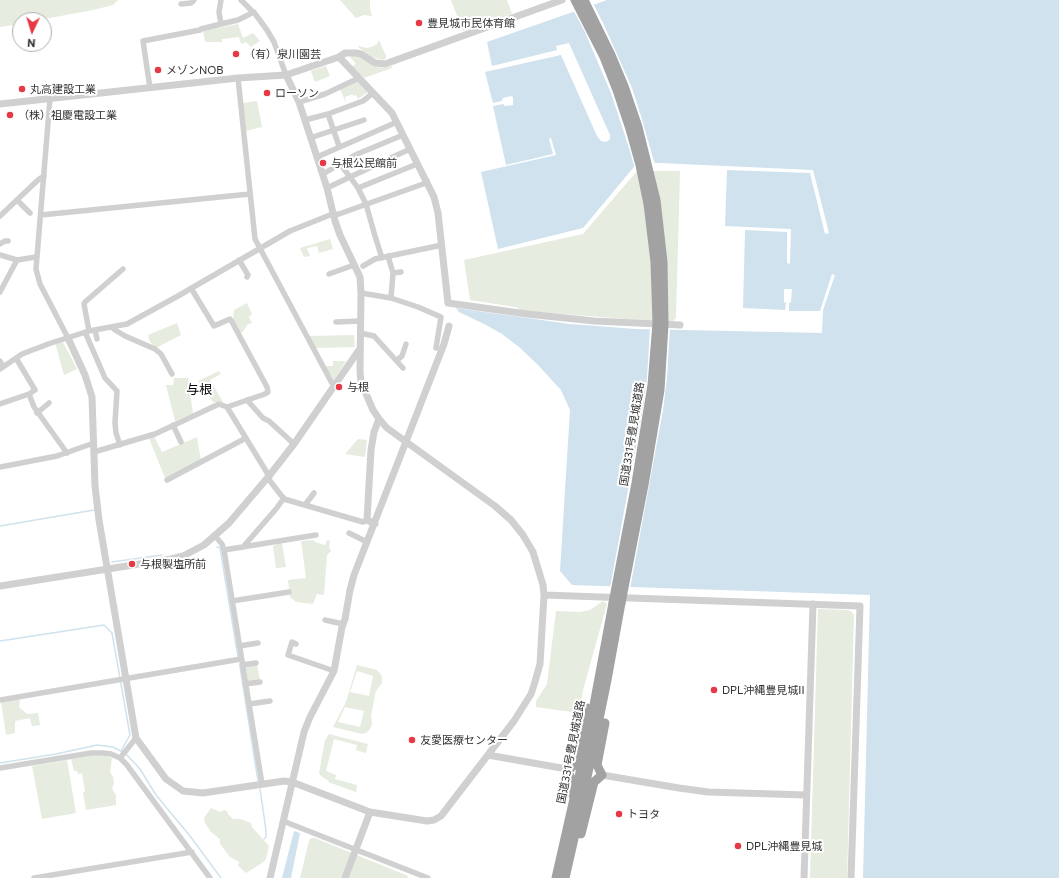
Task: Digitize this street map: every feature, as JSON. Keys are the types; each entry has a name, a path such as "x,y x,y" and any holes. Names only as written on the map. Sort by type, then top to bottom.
{"highway":[{"name":"国道331号豊見城道路","path":"566,876 607,680 617,603 651,393 656,353 657,323 656,268 648,204 640,165 617,90 604,57 575,0"},
{"name":"国道331号豊見城道路","path":"556,878 588,737 598,676 617,603 644,485 660,390 664,325 663,262 656,200 638,128 624,86 604,38 584,0"},
{"path":"550,878 571,787 570,776 567,769 574,765 578,756 586,710 598,676"},
{"path":"566,876 583,829 594,782 602,775 597,765 608,703 609,692 607,680"}],"street":[{"path":"181,4 191,3 194,0"},
{"path":"221,0 219,12 221,24"},
{"path":"50,99 41,215 36,258 36,275 86,375 92,397 95,486 99,520 136,738 166,779 184,791 203,793 284,781 292,782 370,812 427,822 438,818 520,712 534,685 540,664 544,595 540,572 533,552 514,523 495,506 383,424 365,393 360,371 359,350 361,293 360,277 340,235 328,188 299,102 286,75 274,42 254,12 241,0"},
{"path":"0,103 50,99 238,78 286,75 339,57 345,53 361,54 375,63 385,64 562,0"},
{"path":"150,88 142,41 200,30 238,20 254,12"},
{"path":"339,57 392,113 427,181 436,204 448,303 527,314 594,321 680,324"},
{"path":"238,78 255,240 334,387"},
{"path":"299,102 325,94 359,78"},
{"path":"305,120 328,114 363,101 373,93"},
{"path":"328,114 340,146"},
{"path":"310,138 364,120"},
{"path":"317,157 397,122"},
{"path":"323,174 355,155 403,135"},
{"path":"328,188 410,149"},
{"path":"340,164 358,188 366,204 385,257 393,273 390,298"},
{"path":"358,188 417,164"},
{"path":"0,216 44,176"},
{"path":"1,366 22,354 68,338 90,331 113,328 127,324 296,228 423,184 427,181"},
{"path":"41,215 250,194"},
{"path":"17,200 30,213"},
{"path":"0,244 8,241"},
{"path":"363,266 375,259 442,245"},
{"path":"0,255 17,260 36,258"},
{"path":"0,292 2,284 17,260"},
{"path":"239,260 248,275 247,277"},
{"path":"329,274 354,265"},
{"path":"120,445 116,433 115,423 117,391 104,378 90,331 84,304 100,288 123,269"},
{"path":"393,273 401,272"},
{"path":"191,288 214,326 230,319 267,387 268,392 227,407"},
{"path":"361,293 390,298 418,307 441,317 436,348"},
{"path":"336,322 360,321"},
{"path":"270,878 306,724 334,671 350,590 367,542 444,344 449,326"},
{"path":"113,328 125,336 155,349 160,354 172,374"},
{"path":"90,331 98,339"},
{"path":"360,333 374,336 403,368"},
{"path":"397,360 402,356 406,344"},
{"path":"0,586 157,562 183,556 204,545 229,523 269,476 294,444 359,350"},
{"path":"0,404 30,394 35,390 16,358"},
{"path":"342,375 349,372 360,371"},
{"path":"30,394 31,401 37,413 67,453"},
{"path":"247,400 263,418 269,421 294,444"},
{"path":"37,413 49,403"},
{"path":"94,452 155,434 219,404 227,407 269,476 270,481 284,498 363,522 367,520 375,524"},
{"path":"367,520 371,450 374,432 379,419"},
{"path":"173,425 181,442"},
{"path":"167,480 246,438"},
{"path":"0,467 49,458 94,443"},
{"path":"305,505 314,493"},
{"path":"243,547 284,498"},
{"path":"349,533 367,542"},
{"path":"224,550 316,534"},
{"path":"215,536 222,544 224,550 262,784"},
{"path":"232,601 289,592"},
{"path":"544,595 860,606 851,878"},
{"path":"804,878 813,604"},
{"path":"325,620 343,624"},
{"path":"296,644 292,642 288,655 334,671"},
{"path":"239,646 258,643"},
{"path":"0,700 125,678 242,662 256,663"},
{"path":"245,684 260,682"},
{"path":"249,704 270,701"},
{"path":"120,758 128,746 136,738"},
{"path":"0,768 91,753 112,754 120,758 127,765 210,878"},
{"path":"488,755 567,769"},
{"path":"602,775 708,792 806,795"},
{"path":"345,878 370,812"},
{"path":"284,821 428,878"},
{"path":"34,878 192,852"}],"shaded area":[{"path":"0,0 118,0 113,5 52,18 52,12 12,12 12,25 0,27"},
{"path":"340,0 370,0 372,16 364,15 356,18"},
{"path":"451,0 507,0 512,14 463,31"},
{"path":"238,24 243,38 253,33 260,41 251,47 246,42 241,44 239,37 222,39 222,42 205,42 203,31"},
{"path":"379,40 386,56 383,60 372,57 358,47 372,47 377,44"},
{"path":"350,57 361,57 376,67 384,68 392,66 392,68 364,78 352,66 356,64"},
{"path":"326,66 330,76 315,82 311,71"},
{"path":"357,80 368,92 358,99 356,95 353,96 353,94 345,97 346,103 340,89"},
{"path":"257,101 262,127 246,131 243,103"},
{"path":"637,171 680,171 676,318 673,321 524,311 515,307 470,300 464,260 583,234"},
{"path":"330,239 333,249 319,253 317,246 307,248 310,256 304,257 300,248"},
{"path":"247,303 252,314 249,317 252,323 248,324 243,332 240,333 233,320 234,310"},
{"path":"177,323 181,335 156,348 150,342 148,335"},
{"path":"354,335 355,347 314,348 309,336"},
{"path":"63,342 77,369 64,375 56,346 56,344"},
{"path":"333,361 346,361 334,380 325,366 333,366"},
{"path":"219,371 221,374 210,380 223,402 213,402 198,381"},
{"path":"174,378 188,378 193,413 175,421 166,385 173,385"},
{"path":"154,436 162,452 197,437 201,461 165,478 149,438"},
{"path":"358,439 367,440 365,457 345,454"},
{"path":"313,540 325,545 327,540 330,541 329,547 331,551 327,555 324,595 317,594 313,604 296,602 290,597 288,580 306,578 301,541"},
{"path":"282,543 286,567 276,568 273,546"},
{"path":"603,601 607,604 583,690 579,713 536,707 536,701 547,684 556,611 580,612 590,610"},
{"path":"818,609 848,610 854,615 847,878 810,878"},
{"path":"257,665 260,680 248,682 246,667"},
{"path":"357,665 377,670 382,676 382,683 376,691 371,716 372,724 366,733 362,734 333,727 346,702","holes":["357,671 373,676 369,696 350,692","345,707 364,711 360,727 338,722"]},
{"path":"20,699 19,707 27,714 38,713 40,725 32,726 30,718 15,721 15,733 6,735 1,702"},
{"path":"329,734 368,744 366,753 356,750 357,745 334,739 326,771 336,775 335,779 357,785 356,792 328,782 329,781 319,773 325,740"},
{"path":"91,756 105,756 112,758 110,772 113,777 114,783 112,789 116,795 116,805 86,810 82,773 78,774 77,771 74,771 71,759"},
{"path":"67,760 76,813 42,819 32,766"},
{"path":"211,808 220,812 224,810 227,811 233,819 240,819 251,823 252,827 269,846 266,859 262,863 246,873 238,866 239,862 230,857 220,844 220,839 211,832 205,823 204,818"},
{"path":"311,838 315,838 408,876 407,878 300,878"}],"water":[{"path":"607,0 1059,0 1059,878 863,878 870,595 572,585 560,571 570,410 561,390 519,347 502,334 459,312 456,308 570,324 636,329 822,333 823,310 835,275 832,274 820,311 789,311 792,289 784,289 784,302 786,303 785,310 743,308 745,230 787,232 787,263 790,264 791,229 725,226 727,170 810,173 825,234 829,233 813,170 638,162 583,228 498,249 481,172 556,155 551,138 549,139 553,154 506,165 493,106 503,104 505,106 513,105 513,97 503,98 502,101 493,103 485,72 561,55 597,136 601,141 606,142 610,139 610,135 569,43 556,46 557,50 492,66 487,42"},
{"path":"294,831 300,833 291,878 282,878"}],"pier":[{"path":"593,3 632,88 655,165 639,164 635,169 611,93 584,30 573,10"},
{"path":"650,327 670,328 667,378 663,410 630,589 610,588 643,408 647,378"}],"waterway":[{"path":"0,526 94,510"},
{"path":"217,547 220,548 238,657"},
{"path":"112,562 162,555"},
{"path":"0,641 104,625 112,633 130,735 121,751"},
{"path":"240,667 258,781"},
{"path":"0,763 56,754 97,745 113,747 123,752"},
{"path":"126,754 140,769 156,795 190,836 221,878"},
{"path":"260,789 266,830 266,837 264,839"}],"place":[{"name":"豊見城市民体育館","path":"419,23"},
{"name":"（有）泉川園芸","path":"236,54"},
{"name":"メゾンNOB","path":"158,70"},
{"name":"丸高建設工業","path":"22,89"},
{"name":"ローソン","path":"267,93"},
{"name":"（株）祖慶電設工業","path":"10,115"},
{"name":"与根公民館前","path":"323,163"},
{"name":"与根","path":"339,387"},
{"name":"与根製塩所前","path":"132,564"},
{"name":"DPL沖縄豊見城II","path":"714,690"},
{"name":"友愛医療センター","path":"412,740"},
{"name":"トヨタ","path":"619,814"},
{"name":"DPL沖縄豊見城","path":"738,846"}],"district":[{"name":"与根","path":"199,390"}]}
